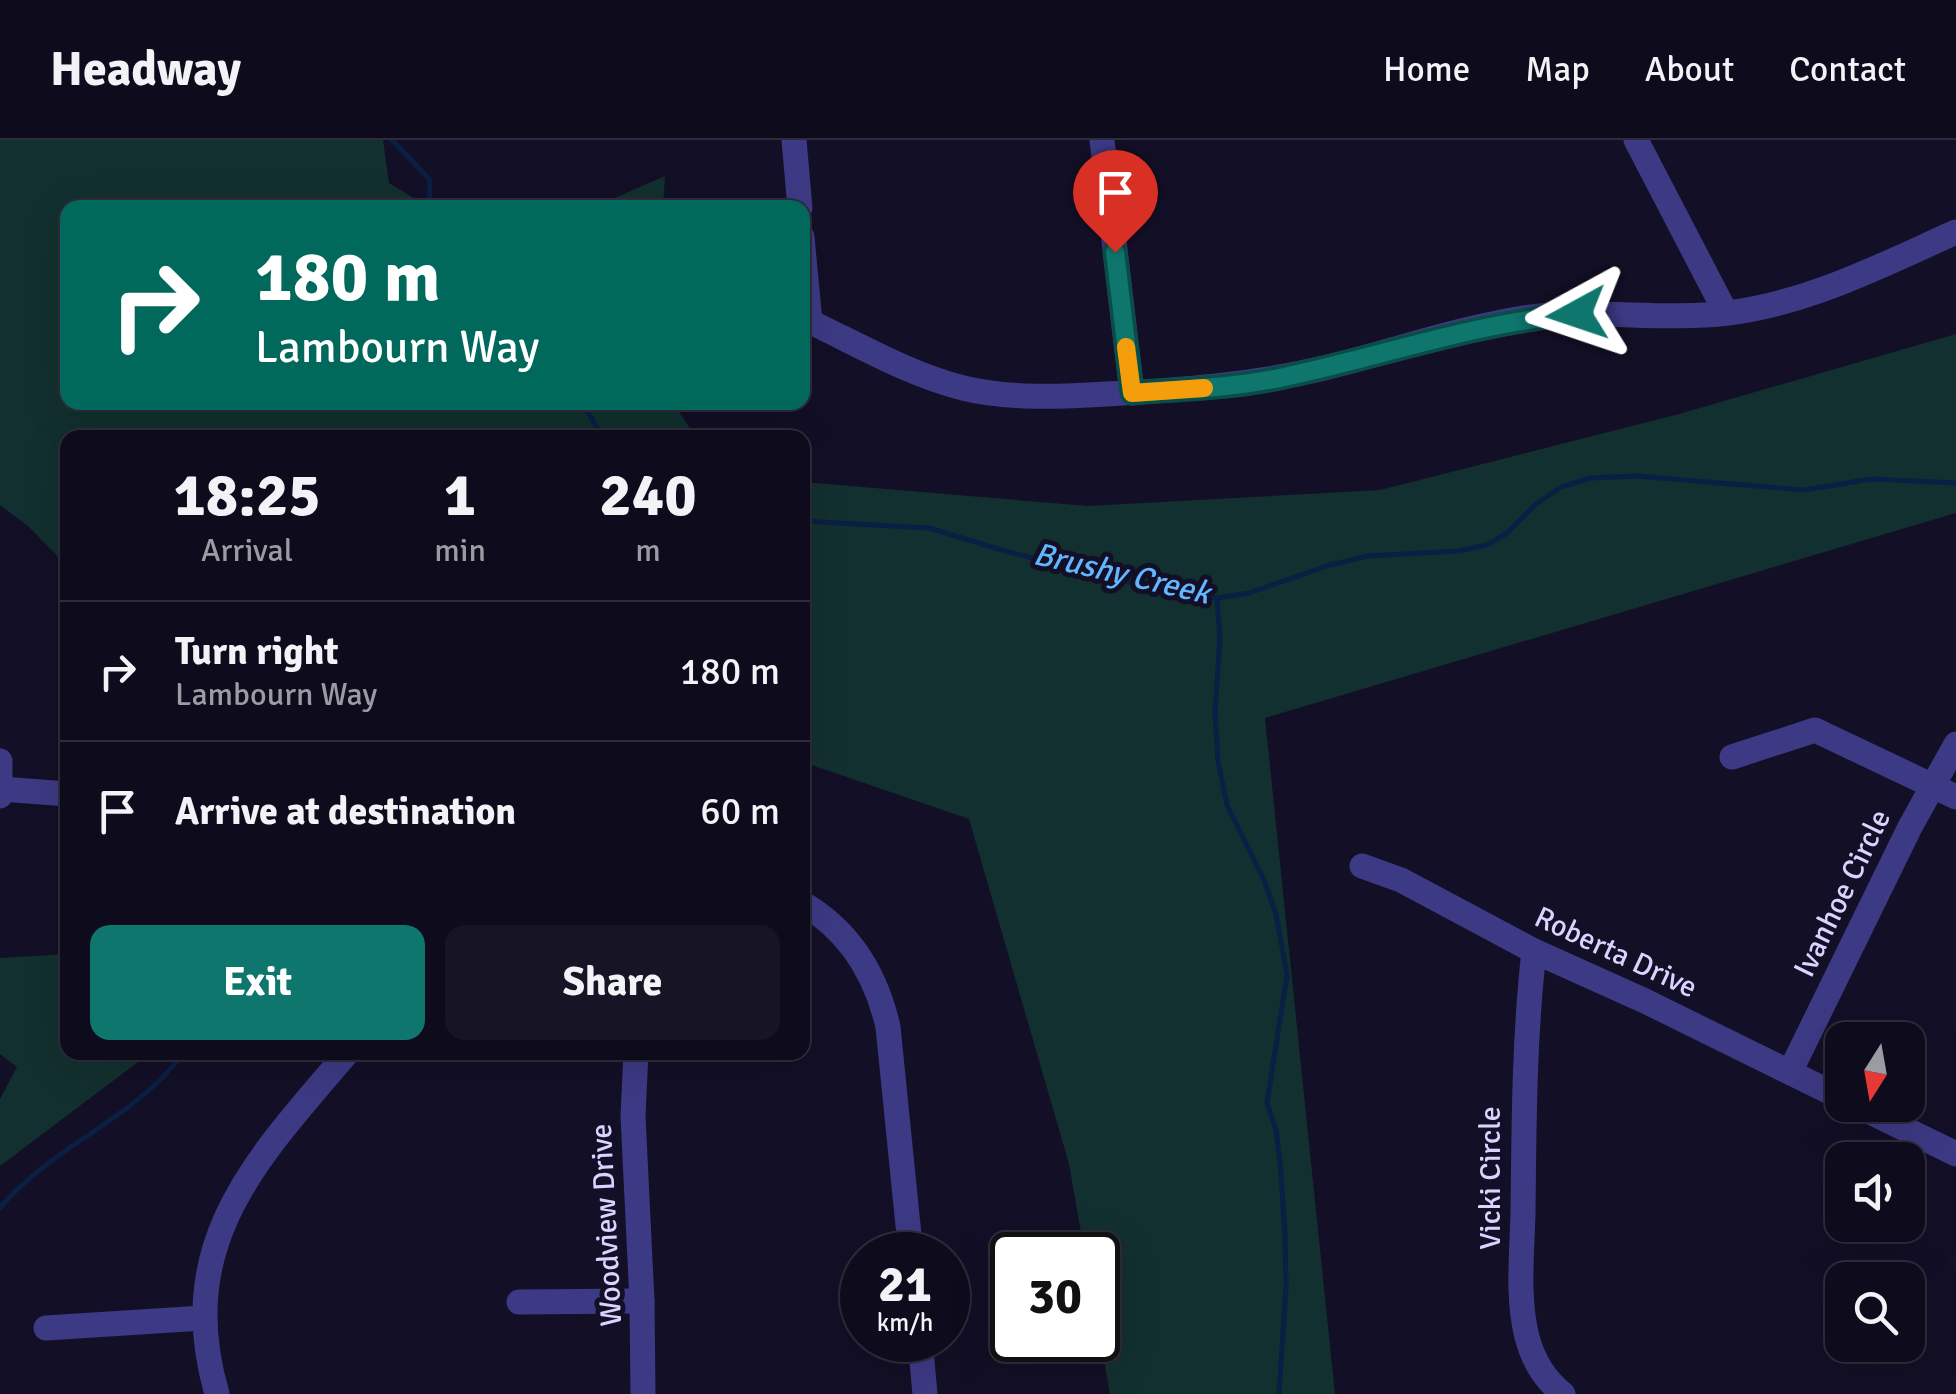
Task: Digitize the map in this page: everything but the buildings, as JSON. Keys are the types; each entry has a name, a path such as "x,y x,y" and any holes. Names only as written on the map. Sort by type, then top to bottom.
{"street":[{"path":"794,140 799,200"},
{"path":"1103,140 1132,393"},
{"path":"1636,140 1726,313"},
{"path":"810,322 928,376 968,389 1030,395 1212,388 1278,378 1525,318 1726,313 1810,294 1956,232"},
{"path":"1732,758 1815,730 1956,797"},
{"name":"Ivanhoe Circle","path":"1790,1072 1956,744"},
{"path":"0,761 1,793 60,794"},
{"name":"Roberta Drive","path":"1362,866 1401,880 1534,951 1825,1090"},
{"path":"810,910 850,943 882,1000 909,1232"},
{"name":"Vicki Circle","path":"1534,951 1522,1087 1522,1291 1526,1336 1534,1358 1545,1377 1563,1394"},
{"path":"216,1394 203,1318 218,1238 240,1188 272,1142 341,1060"},
{"name":"Woodview Drive","path":"636,1060 634,1176 643,1394"},
{"path":"1891,1122 1956,1154"},
{"path":"519,1302 642,1301"},
{"path":"46,1328 203,1318"},
{"path":"922,1362 925,1394"}],"green space":[{"path":"0,140 383,140 389,183 417,200 60,200 60,410 678,410 691,430 60,430 60,559 28,526 0,505"},
{"path":"665,176 663,200 610,200"},
{"path":"1956,334 1956,513 1265,718 1335,1394 1110,1394 1104,1362 1120,1362 1120,1232 1081,1232 1069,1164 969,819 810,764 810,483 1088,506 1380,490 1679,414"},
{"path":"60,954 60,1060 141,1060 0,1166 0,1099 17,1067 0,1054 0,958"}],"waterway":[{"name":"Brushy Creek","path":"392,140 430,180 429,200"},
{"name":"Brushy Creek","path":"587,410 598,430"},
{"name":"Brushy Creek","path":"810,521 929,528 1178,594 1217,598 1249,593 1368,556 1459,551 1487,545 1561,487 1590,478 1636,476 1804,490 1872,479 1956,483"},
{"path":"1217,598 1218,761 1227,805 1276,914 1287,975 1267,1103 1276,1130 1285,1234 1279,1394"},
{"path":"0,1208 44,1167 142,1096 177,1060"}],"slow traffic":[{"path":"1126,347 1132,393 1204,388"}],"route":[{"path":"1115,252 1132,393 1212,388 1278,378 1479,327 1577,314"}]}
